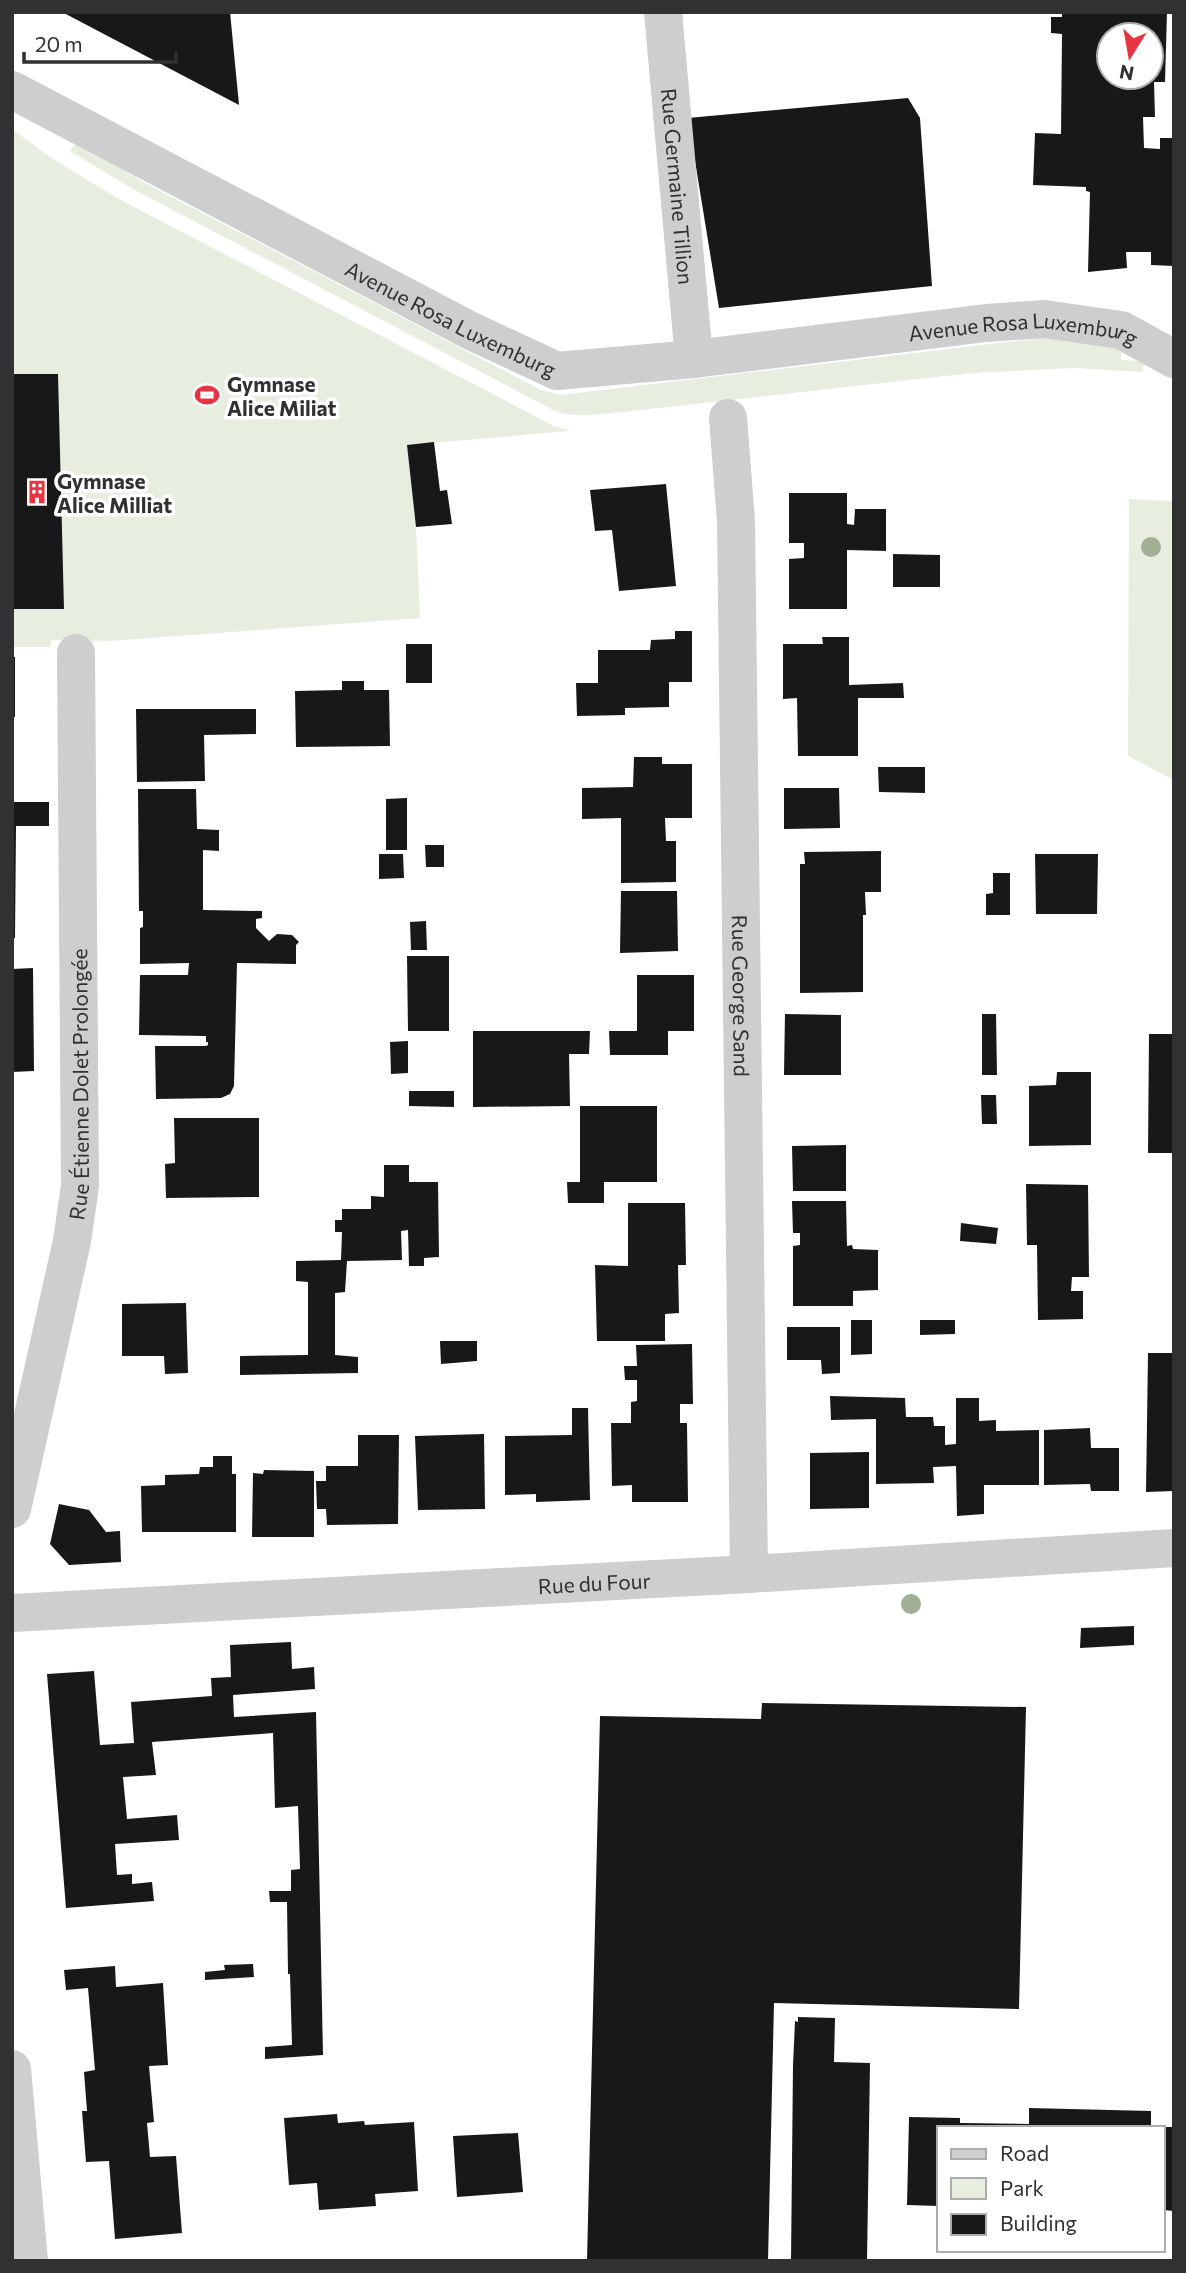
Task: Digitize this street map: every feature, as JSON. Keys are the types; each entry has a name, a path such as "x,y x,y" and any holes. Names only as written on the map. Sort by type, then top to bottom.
{"street":[{"name":"Rue Germaine Tillion","path":"663,12 694,359"},
{"name":"Avenue Rosa Luxemburg","path":"12,90 471,331 557,371 694,359 986,323 1044,319 1122,330 1174,359"},
{"name":"Rue George Sand","path":"728,418 736,521 749,1574"},
{"name":"Rue Étienne Dolet Prolongée","path":"12,1509 72,1241 80,1186 76,653"},
{"name":"Rue du Four","path":"12,1613 749,1574 1174,1548"},
{"path":"12,2069 29,2261"}],"green space":[{"name":"Gymnase Alice Miliat","path":"12,129 53,159 117,198 554,426 570,431 407,445 416,527 420,618 109,641 51,640 51,647 12,647"},
{"path":"77,141 145,183 541,390 560,395 1050,337 1121,350 1121,360 1144,361 1143,372 1074,368 972,373 606,414 565,414 133,189 70,151"},
{"path":"1129,499 1174,501 1174,780 1128,756"}],"building":[{"path":"62,12 230,12 239,105"},
{"path":"1062,12 1167,12 1165,82 1165,21 1095,21 1095,91 1154,91 1155,117 1143,117 1144,148 1160,149 1160,138 1174,138 1174,266 1151,265 1151,252 1126,252 1127,268 1088,272 1090,192 1086,191 1086,187 1033,185 1035,133 1061,134 1062,34 1051,33 1051,17 1062,17"},
{"path":"908,98 920,118 932,286 719,308 688,118"},
{"name":"Gymnase Alice Milliat","path":"12,374 58,374 64,609 12,609"},
{"path":"434,442 440,491 447,490 452,524 416,527 407,445"},
{"path":"666,484 676,586 619,591 612,530 595,531 590,490"},
{"path":"789,493 847,493 847,524 854,525 855,509 886,509 886,551 847,550 847,609 789,609 789,559 804,558 804,543 789,543"},
{"path":"893,554 940,555 940,587 893,587"},
{"path":"675,631 692,631 692,682 669,682 669,707 625,708 625,715 577,716 576,683 598,683 598,650 650,650 651,640 675,639"},
{"path":"822,637 849,637 849,685 903,683 904,698 858,698 858,756 798,756 797,698 783,699 783,644 823,644"},
{"path":"406,644 432,644 432,683 406,683"},
{"path":"12,657 15,657 15,717 12,717"},
{"path":"342,681 364,681 364,690 389,690 390,746 296,747 295,691 342,690"},
{"path":"136,709 256,709 256,734 204,735 205,781 137,782"},
{"path":"634,757 662,757 662,764 692,764 692,818 665,818 666,841 676,841 676,882 621,883 621,818 582,819 582,788 633,787"},
{"path":"878,767 925,767 925,793 879,792"},
{"path":"784,788 839,788 840,828 784,829"},
{"path":"138,789 196,789 197,829 219,830 219,851 203,850 203,910 262,911 262,918 256,919 256,928 269,941 277,934 292,935 299,942 296,945 296,964 237,963 234,1086 230,1094 221,1098 156,1099 155,1046 206,1046 208,1042 206,1036 139,1035 140,975 188,975 189,963 140,964 143,911 139,911"},
{"path":"407,798 407,850 386,850 386,799"},
{"path":"12,802 49,802 49,826 16,826 15,938 12,938"},
{"path":"425,845 444,845 444,867 426,867"},
{"path":"881,851 881,892 865,892 863,992 800,993 800,864 805,864 804,852"},
{"path":"379,854 403,854 404,878 379,879"},
{"path":"1035,854 1098,854 1097,914 1036,914"},
{"path":"993,873 1010,873 1010,915 986,915 986,894 993,893"},
{"path":"621,891 677,891 678,951 620,953"},
{"path":"426,921 427,950 411,950 410,922"},
{"path":"407,956 449,956 449,1031 408,1031"},
{"path":"33,968 34,1071 12,1072 12,969"},
{"path":"637,975 694,975 694,1031 668,1031 668,1055 610,1055 609,1031 637,1031"},
{"path":"785,1014 841,1015 841,1075 784,1075"},
{"path":"982,1014 996,1014 997,1075 982,1075"},
{"path":"473,1031 590,1031 589,1054 569,1054 570,1106 473,1107"},
{"path":"1149,1034 1174,1034 1174,1153 1148,1153"},
{"path":"408,1041 408,1073 391,1074 390,1042"},
{"path":"1057,1072 1091,1072 1091,1145 1029,1146 1029,1086 1056,1085"},
{"path":"409,1091 454,1091 454,1107 409,1106"},
{"path":"981,1095 996,1095 997,1124 982,1124"},
{"path":"580,1106 657,1106 657,1182 604,1182 604,1203 568,1203 567,1182 580,1182"},
{"path":"174,1118 259,1118 259,1197 166,1198 165,1164 175,1163"},
{"path":"846,1145 846,1191 793,1191 792,1146"},
{"path":"384,1165 409,1165 409,1182 438,1182 439,1257 424,1258 424,1266 409,1266 408,1230 401,1231 402,1260 347,1261 345,1292 335,1293 335,1355 358,1357 358,1373 240,1375 240,1356 308,1355 308,1282 296,1281 296,1261 341,1260 342,1232 335,1232 335,1220 342,1220 342,1209 371,1209 371,1196 384,1197"},
{"path":"1026,1184 1088,1185 1089,1277 1072,1277 1071,1291 1083,1291 1083,1319 1038,1320 1037,1245 1027,1245"},
{"path":"792,1201 846,1201 847,1246 852,1245 853,1249 878,1250 878,1290 853,1291 853,1306 793,1306 793,1246 800,1245 800,1233 793,1233"},
{"path":"628,1203 685,1203 686,1265 678,1265 679,1313 665,1314 665,1341 597,1341 595,1265 628,1266"},
{"path":"961,1223 998,1228 996,1244 960,1241"},
{"path":"186,1303 188,1373 165,1374 164,1356 122,1356 122,1304"},
{"path":"851,1320 872,1320 872,1354 851,1355"},
{"path":"920,1320 955,1320 955,1334 920,1335"},
{"path":"787,1327 840,1327 840,1373 822,1374 821,1360 787,1360"},
{"path":"440,1341 477,1341 477,1361 441,1364"},
{"path":"692,1344 693,1404 680,1404 680,1423 687,1423 688,1502 632,1502 632,1485 612,1486 611,1423 631,1423 631,1402 637,1401 637,1380 625,1380 624,1366 637,1366 636,1345"},
{"path":"1148,1353 1174,1353 1174,1491 1146,1492"},
{"path":"830,1396 905,1398 906,1417 933,1417 934,1426 945,1426 945,1445 956,1444 956,1398 979,1398 979,1421 996,1420 996,1431 1039,1430 1039,1485 984,1485 984,1514 957,1516 956,1466 933,1467 934,1483 876,1484 876,1419 831,1420"},
{"path":"572,1408 588,1408 590,1500 536,1502 536,1494 505,1495 505,1436 572,1435"},
{"path":"1090,1428 1091,1448 1119,1448 1119,1491 1091,1491 1090,1484 1044,1485 1044,1430"},
{"path":"484,1434 485,1509 418,1510 415,1436"},
{"path":"358,1435 399,1435 398,1524 327,1525 326,1509 317,1509 316,1481 326,1481 326,1466 358,1466"},
{"path":"869,1452 869,1508 810,1509 810,1453"},
{"path":"213,1456 232,1456 232,1474 236,1474 236,1532 142,1532 141,1486 165,1485 165,1475 199,1474 200,1467 213,1467"},
{"path":"264,1470 314,1471 314,1537 252,1537 253,1473 263,1474"},
{"path":"59,1504 89,1510 106,1532 120,1531 121,1562 69,1565 50,1544"},
{"path":"1134,1626 1134,1645 1080,1648 1081,1628"},
{"path":"291,1642 292,1669 314,1667 315,1689 233,1695 234,1717 316,1712 323,2055 265,2059 265,2047 292,2045 287,1902 270,1902 269,1891 291,1891 291,1870 300,1869 298,1806 275,1808 273,1733 152,1742 156,1775 123,1777 127,1819 177,1815 179,1840 115,1844 117,1875 132,1874 132,1884 152,1882 154,1901 66,1908 47,1674 94,1671 100,1745 134,1743 131,1702 212,1696 211,1678 231,1677 230,1645"},
{"path":"762,1703 1026,1707 1019,2009 774,2003 768,2261 587,2261 600,1716 761,1719"},
{"path":"253,1964 254,1977 205,1980 205,1972 225,1970 224,1965"},
{"path":"115,1966 116,1987 163,1983 168,2065 149,2066 154,2122 147,2123 150,2157 176,2156 182,2233 115,2239 109,2161 86,2162 82,2111 87,2111 84,2072 95,2070 88,1988 66,1990 64,1970"},
{"path":"798,2017 835,2018 834,2062 870,2063 867,2261 791,2261 793,2065 795,2021 798,2022"},
{"path":"1029,2108 1151,2111 1151,2126 937,2126 937,2206 907,2205 909,2117 960,2118 960,2123 1029,2124"},
{"path":"337,2114 338,2123 364,2121 365,2125 414,2122 418,2191 375,2194 376,2206 319,2210 317,2183 289,2185 284,2118"},
{"path":"1165,2127 1174,2127 1174,2211 1165,2210"},
{"path":"518,2133 523,2192 457,2197 453,2136"}],"place":[{"name":"Gymnase Alice Miliat","path":"207,395"},
{"name":"Gymnase Alice Milliat","path":"37,492"}]}
